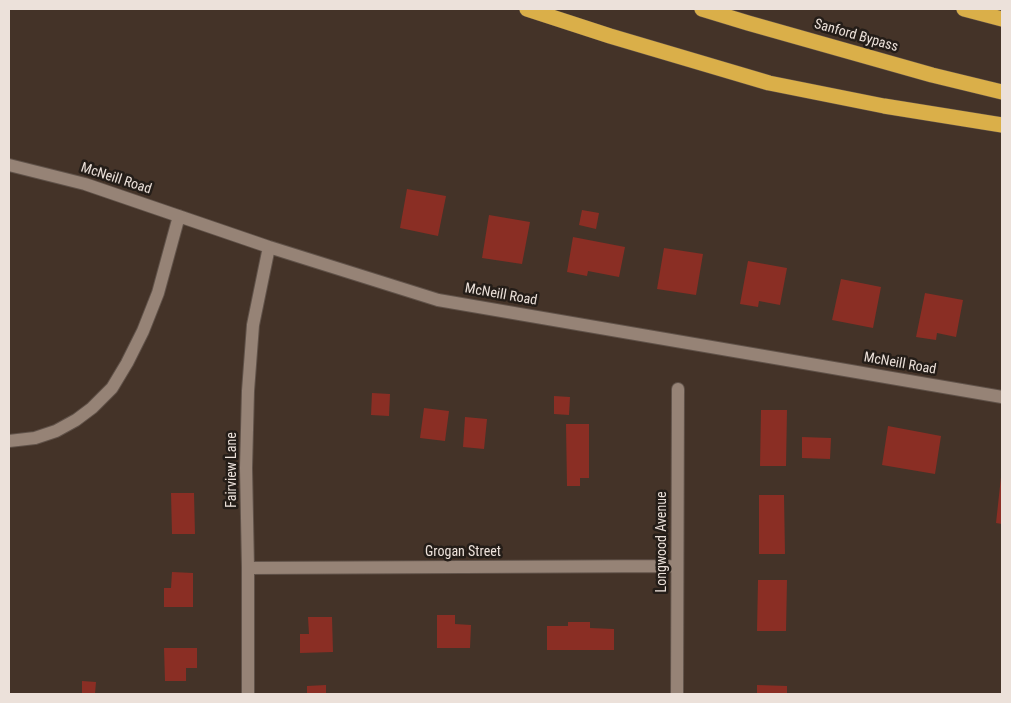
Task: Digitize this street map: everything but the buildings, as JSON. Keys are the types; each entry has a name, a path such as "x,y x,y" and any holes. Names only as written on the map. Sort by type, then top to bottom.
{"highway":[{"path":"527,9 610,36 769,83 884,106 1002,124"},
{"name":"Sanford Bypass","path":"702,9 932,75 1002,92"},
{"path":"964,9 1002,18"}],"street":[{"name":"McNeill Road","path":"9,165 85,184 269,248 438,300 1002,397"},
{"path":"9,441 35,438 56,431 92,408 112,388 127,364 143,331 158,293 179,216"},
{"name":"Fairview Lane","path":"248,694 246,468 248,391 253,325 269,248"},
{"name":"Longwood Avenue","path":"677,694 678,389"},
{"name":"Grogan Street","path":"248,568 677,566"}]}
